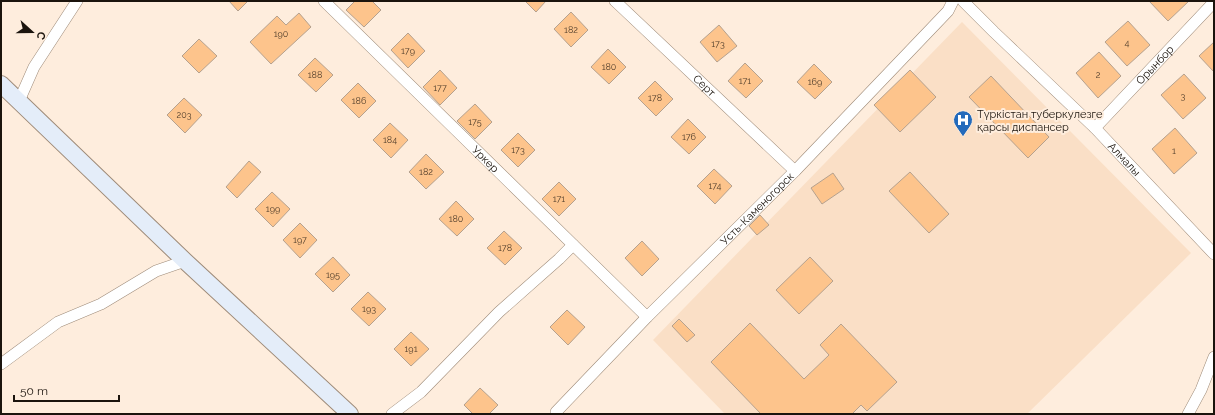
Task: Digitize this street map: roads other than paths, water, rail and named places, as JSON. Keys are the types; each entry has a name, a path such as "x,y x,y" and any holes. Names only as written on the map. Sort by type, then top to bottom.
{"main road":[{"path":"1,84 185,261 350,414"}],"street":[{"path":"19,101 34,67 77,1"},
{"name":"Уркер","path":"324,1 647,317"},
{"name":"Серт","path":"615,1 795,171"},
{"name":"Усть-Каменогорск","path":"556,412 647,317 795,171 948,11 953,1"},
{"name":"Алмалы","path":"963,1 1095,128 1214,254"},
{"name":"Орынбор","path":"1095,128 1214,2"},
{"path":"392,414 421,392 499,312 573,245"},
{"path":"1,364 58,322 101,304 156,271 185,261"},
{"path":"1188,414 1202,390 1214,357"}],"place":[{"name":"Түркістан туберкулезге қарсы диспансер","path":"963,137"}]}
